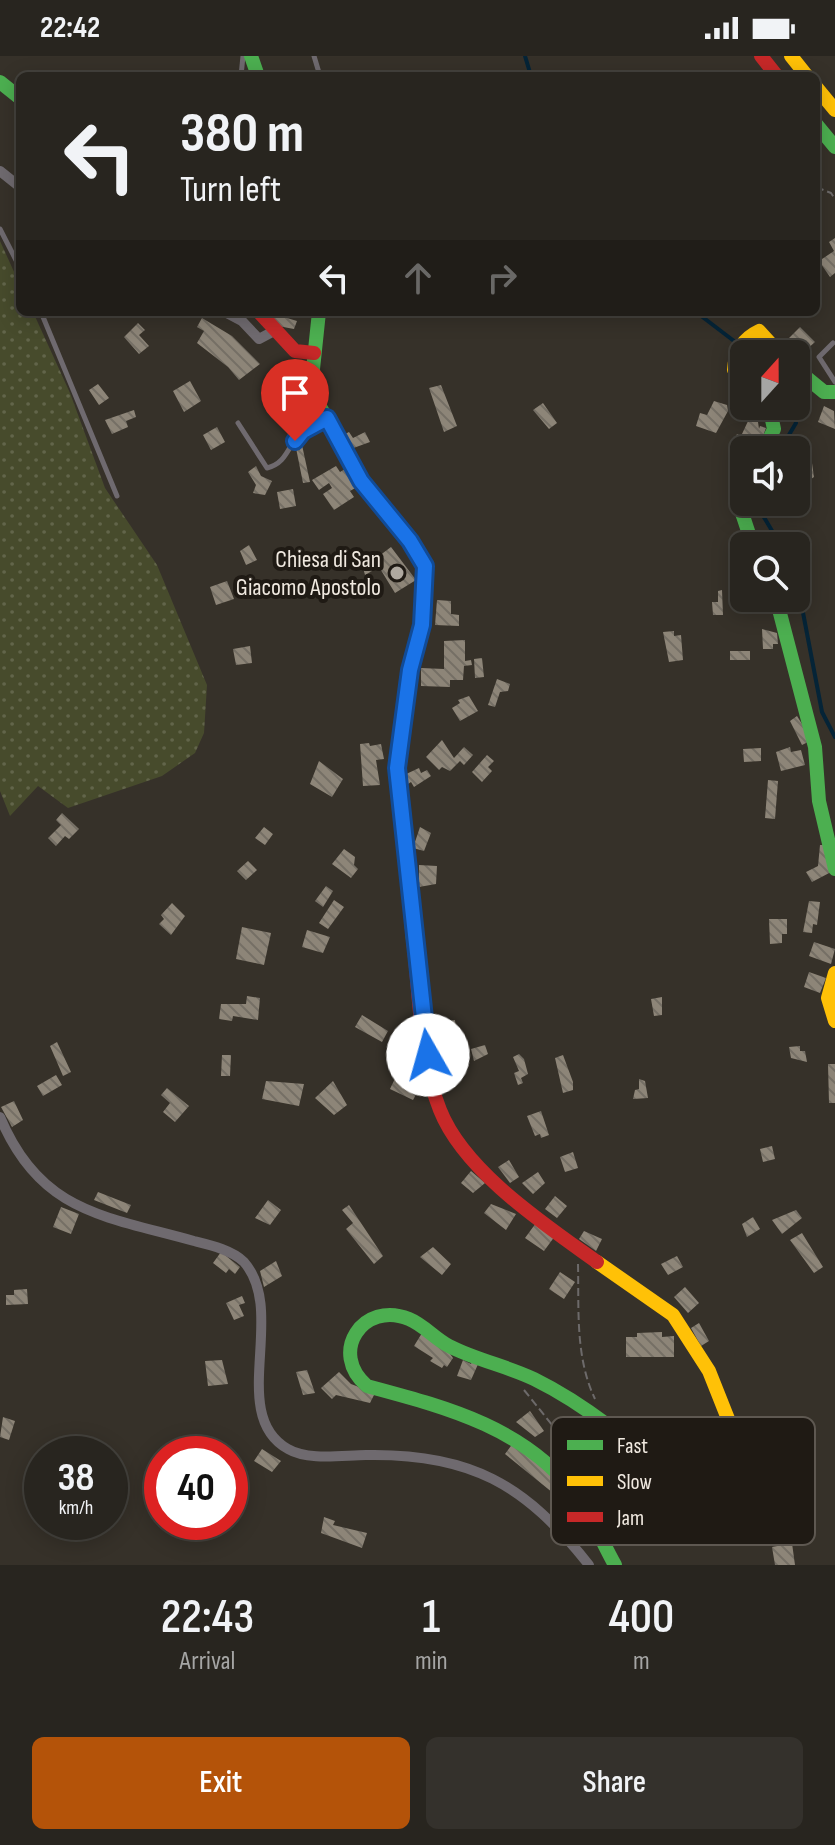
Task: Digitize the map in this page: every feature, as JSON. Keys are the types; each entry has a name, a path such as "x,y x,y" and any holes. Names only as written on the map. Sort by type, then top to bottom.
{"main road":[{"path":"761,56 774,72"},
{"path":"791,56 804,72"},
{"path":"0,82 16,95"},
{"path":"820,92 835,110"},
{"path":"820,129 835,147"},
{"path":"262,316 295,351 314,353"},
{"path":"319,316 314,353 317,401 361,481 410,541 425,566 422,625 410,670 397,768 431,1080 440,1110 457,1143 487,1175 569,1242 673,1315 709,1371 727,1417"},
{"path":"745,340 748,335 759,331 771,340"},
{"path":"810,380 824,392 835,392"},
{"path":"780,612 815,747 819,801 835,869"},
{"path":"835,973 826,997 827,1009 835,1021"},
{"path":"551,1469 539,1457 489,1422 456,1409 367,1386 354,1378 348,1363 351,1346 366,1323 386,1312 413,1320 448,1346 511,1368 597,1417"},
{"path":"604,1545 615,1565"}],"street":[{"path":"0,171 16,184"},
{"path":"233,316 242,321 259,339 274,331"},
{"path":"0,1117 41,1183 68,1201 132,1228 218,1247 242,1260 256,1282 263,1312 257,1391 273,1434 288,1449 315,1455 402,1454 442,1458 483,1472 520,1495 551,1521"},
{"path":"572,1545 589,1565"}],"lane":[{"path":"0,229 16,260"},
{"path":"43,316 117,496"},
{"path":"833,343 819,357 835,382"},
{"path":"238,423 267,468 277,466 303,431 327,418"}],"path":[{"path":"569,1242 578,1260 579,1337 585,1378 595,1400"},
{"path":"518,1384 551,1424"}],"green space":[{"path":"0,241 16,276 16,316 35,316 70,393 105,488 157,565 207,685 204,733 195,753 162,776 68,808 38,786 10,816 0,791"}],"building":[{"path":"835,238 835,273 830,277 820,262 834,251 829,242"},
{"path":"270,316 297,321 294,329 278,326"},
{"path":"202,318 232,336 260,364 239,380 228,367 197,343 204,331 197,327"},
{"path":"138,323 145,330 139,335 149,346 139,354 124,337"},
{"path":"800,327 815,342 810,346 810,340 788,339"},
{"path":"190,381 201,401 184,412 173,391"},
{"path":"98,384 109,398 99,405 89,390"},
{"path":"441,385 457,426 444,432 429,388"},
{"path":"281,391 283,399 296,396 302,426 289,428 283,416 279,416 272,393"},
{"path":"714,401 727,405 728,411 716,433 696,426 700,413 707,415"},
{"path":"543,403 557,423 549,429 533,410"},
{"path":"824,406 834,411 835,429 818,422"},
{"path":"134,410 136,417 126,421 128,427 112,434 105,420"},
{"path":"749,420 758,422 759,429 760,426 766,428 763,436 742,434"},
{"path":"217,427 225,442 211,450 203,435"},
{"path":"349,432 353,438 365,432 370,442 348,450 339,437"},
{"path":"302,445 310,482 303,483 296,448"},
{"path":"810,456 814,477 810,480"},
{"path":"256,466 261,476 272,481 265,495 253,493 256,485 248,472"},
{"path":"336,466 340,472 345,469 357,487 350,491 354,497 334,510 323,494 332,488 329,483 319,490 312,480"},
{"path":"293,489 296,506 280,509 277,492"},
{"path":"249,545 257,560 246,565 240,551"},
{"path":"391,547 416,580 395,593 379,567 365,575 362,564 371,562"},
{"path":"227,581 234,599 216,605 210,587"},
{"path":"722,590 723,615 713,615 712,602 718,602 718,591"},
{"path":"437,600 451,601 451,614 459,615 459,626 435,625"},
{"path":"762,629 777,633 778,644 773,644 773,649 763,649"},
{"path":"674,631 674,636 681,635 683,660 669,662 663,632"},
{"path":"465,640 465,661 471,660 472,665 464,666 463,680 450,680 450,687 421,686 421,668 444,669 444,641"},
{"path":"250,646 252,663 236,665 233,649"},
{"path":"730,651 750,651 750,660 730,660"},
{"path":"482,658 484,677 475,678 474,659"},
{"path":"497,679 510,684 508,691 500,692 495,707 488,705"},
{"path":"469,696 478,711 460,721 452,708 460,703 458,700"},
{"path":"797,716 812,740 802,745 790,721"},
{"path":"442,740 454,758 464,747 473,755 464,765 460,761 450,771 442,767 439,770 426,757"},
{"path":"369,743 370,746 381,744 384,759 376,760 380,785 363,786 360,744"},
{"path":"790,747 791,752 801,750 805,765 781,771 776,752"},
{"path":"761,748 761,761 744,762 743,749"},
{"path":"487,755 494,761 488,767 492,771 482,782 472,772"},
{"path":"319,761 343,779 332,797 310,784"},
{"path":"419,768 421,773 427,770 431,776 414,787 411,782 405,786 402,776"},
{"path":"768,780 778,781 775,819 765,818"},
{"path":"62,813 79,829 69,839 65,836 56,846 48,838 61,825 56,820"},
{"path":"264,827 273,834 265,845 255,838"},
{"path":"420,827 431,833 424,851 413,848"},
{"path":"820,845 826,845 833,871 812,882 806,872 818,866"},
{"path":"344,849 355,857 354,865 358,869 351,878 332,864"},
{"path":"248,861 257,870 246,880 237,871"},
{"path":"419,865 437,866 436,884 419,887"},
{"path":"326,886 333,891 323,907 315,901"},
{"path":"334,900 344,907 328,929 319,923"},
{"path":"809,901 820,902 817,925 813,924 812,933 803,932"},
{"path":"172,903 185,916 171,935 159,924 164,919 161,915"},
{"path":"769,919 787,919 787,934 782,934 782,943 770,944"},
{"path":"242,927 271,933 264,965 236,959"},
{"path":"307,930 330,937 323,953 302,947"},
{"path":"814,942 835,949 831,964 809,956"},
{"path":"809,972 826,978 820,993 804,987"},
{"path":"247,996 260,998 258,1020 233,1016 232,1021 219,1019 221,1004 246,1004"},
{"path":"662,997 662,1015 654,1016 651,999"},
{"path":"362,1015 388,1031 382,1042 355,1027"},
{"path":"455,1020 457,1040 440,1042 437,1022"},
{"path":"57,1042 71,1072 63,1076 50,1046"},
{"path":"485,1045 488,1054 474,1061 471,1049"},
{"path":"800,1046 800,1051 805,1051 807,1062 791,1058 789,1047"},
{"path":"519,1054 524,1059 528,1074 521,1078 523,1083 518,1085 514,1073 519,1071 513,1057"},
{"path":"222,1055 231,1055 230,1076 221,1076"},
{"path":"563,1055 573,1090 563,1093 555,1058"},
{"path":"828,1064 835,1064 835,1103 829,1103"},
{"path":"398,1072 416,1080 414,1086 419,1089 413,1100 390,1089"},
{"path":"56,1075 62,1085 43,1096 37,1086"},
{"path":"639,1079 645,1081 648,1098 633,1099 635,1090 639,1089"},
{"path":"266,1081 304,1084 299,1106 262,1099"},
{"path":"333,1081 347,1105 334,1115 315,1098"},
{"path":"167,1088 189,1106 175,1122 163,1112 170,1103 161,1095"},
{"path":"14,1101 23,1120 12,1127 1,1107"},
{"path":"541,1111 549,1135 541,1138 540,1134 535,1136 527,1116"},
{"path":"772,1146 775,1159 763,1162 760,1149"},
{"path":"573,1152 578,1168 565,1172 560,1157"},
{"path":"509,1160 519,1177 510,1183 498,1167"},
{"path":"471,1171 485,1183 473,1193 461,1183"},
{"path":"538,1172 545,1183 533,1194 522,1183"},
{"path":"98,1192 131,1205 127,1213 94,1200"},
{"path":"555,1196 567,1206 557,1218 545,1209"},
{"path":"268,1200 281,1210 270,1225 255,1218"},
{"path":"491,1204 516,1214 506,1230 484,1213"},
{"path":"349,1205 383,1256 374,1264 346,1229 353,1223 342,1210"},
{"path":"61,1207 79,1214 71,1234 53,1227"},
{"path":"796,1210 802,1218 782,1234 772,1220"},
{"path":"753,1217 760,1229 747,1237 742,1224"},
{"path":"536,1223 555,1236 544,1251 525,1238"},
{"path":"584,1231 602,1239 596,1251 579,1239"},
{"path":"802,1233 823,1267 814,1273 790,1240"},
{"path":"433,1247 451,1264 442,1275 420,1257"},
{"path":"221,1252 240,1267 235,1274 229,1269 226,1273 213,1263"},
{"path":"677,1256 683,1267 668,1275 661,1264"},
{"path":"276,1261 282,1276 264,1287 260,1271"},
{"path":"560,1272 575,1282 564,1299 549,1289"},
{"path":"685,1287 699,1303 688,1313 674,1297"},
{"path":"27,1289 28,1304 6,1305 6,1295 14,1295 14,1290"},
{"path":"242,1296 245,1303 239,1305 244,1316 234,1320 226,1303"},
{"path":"699,1323 709,1341 701,1346 691,1328"},
{"path":"662,1332 662,1337 674,1336 674,1357 626,1357 626,1337 637,1337 637,1333"},
{"path":"422,1333 448,1351 453,1358 447,1367 444,1365 442,1368 430,1361 433,1358 414,1346"},
{"path":"473,1359 479,1362 471,1380 457,1376 463,1360 471,1364"},
{"path":"222,1360 228,1384 208,1386 205,1361"},
{"path":"307,1370 315,1393 303,1395 296,1372"},
{"path":"339,1372 351,1384 375,1393 370,1403 336,1395 332,1399 321,1388"},
{"path":"530,1411 544,1431 535,1437 516,1422"},
{"path":"3,1417 15,1421 9,1440 0,1437"},
{"path":"513,1443 551,1473 551,1491 505,1454"},
{"path":"262,1449 281,1461 272,1472 254,1461"},
{"path":"324,1517 335,1521 333,1525 367,1533 362,1548 321,1533"},
{"path":"792,1545 795,1565 775,1565 772,1547"}],"waterway":[{"path":"525,56 530,72"},
{"path":"701,316 733,340"},
{"path":"788,436 795,420"},
{"path":"763,516 773,532"},
{"path":"803,612 822,712 835,737"}],"traffic: fast":[{"path":"251,56 257,72"},
{"path":"0,82 16,95"},
{"path":"820,129 835,147"},
{"path":"319,316 313,369 317,401 361,481 410,541 425,566 422,625 410,670 397,768 413,940"},
{"path":"810,380 824,392 835,392"},
{"path":"771,436 774,429 772,420"},
{"path":"743,516 748,532"},
{"path":"780,612 815,747 819,801 835,869"},
{"path":"551,1468 533,1452 482,1423 425,1402 367,1386 356,1373 351,1359 351,1345 356,1333 365,1323 378,1317 392,1315 409,1319 449,1346 534,1379 596,1417"},
{"path":"605,1545 615,1565"}],"traffic: slow":[{"path":"791,56 804,72"},
{"path":"820,92 835,110"},
{"path":"746,340 759,331 767,340"},
{"path":"835,973 828,998 835,1021"},
{"path":"597,1262 673,1315 709,1371 727,1417"}],"traffic: jam":[{"path":"761,56 774,72"},
{"path":"263,316 295,351 314,353"},
{"path":"413,940 428,1069 440,1110 451,1132 467,1154 508,1195 597,1262"}],"place":[{"name":"Chiesa di San Giacomo Apostolo","path":"397,573"}],"route":[{"path":"295,441 303,431 327,418 361,481 410,541 425,566 422,625 410,670 397,768 409,906 428,1055"}]}
